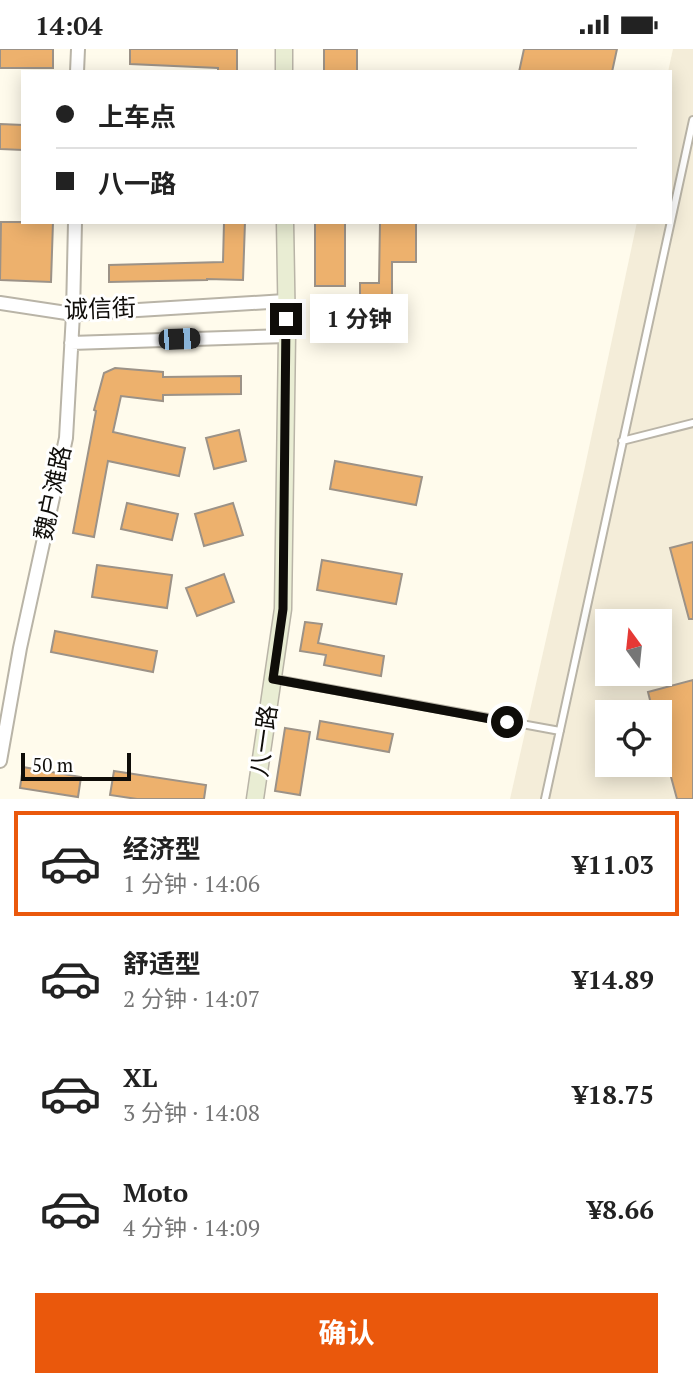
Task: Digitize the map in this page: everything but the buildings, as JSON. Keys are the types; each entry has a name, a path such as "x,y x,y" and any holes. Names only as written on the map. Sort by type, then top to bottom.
{"street":[{"path":"77,70 78,49"},
{"path":"284,49 284,70"},
{"name":"魏户滩路","path":"0,761 20,648 66,438 75,224"},
{"name":"八一路","path":"255,799 283,609 285,224"},
{"name":"诚信街","path":"0,303 73,314 285,301"},
{"path":"71,343 286,336"}],"lane":[{"path":"672,215 693,120"},
{"path":"545,799 670,224"},
{"path":"622,441 693,423"},
{"path":"273,679 559,731"}],"shaded area":[{"path":"673,49 693,49 693,799 510,799 637,224 672,224 672,70 668,70"}],"route":[{"path":"286,319 283,609 273,679 507,722"}]}
